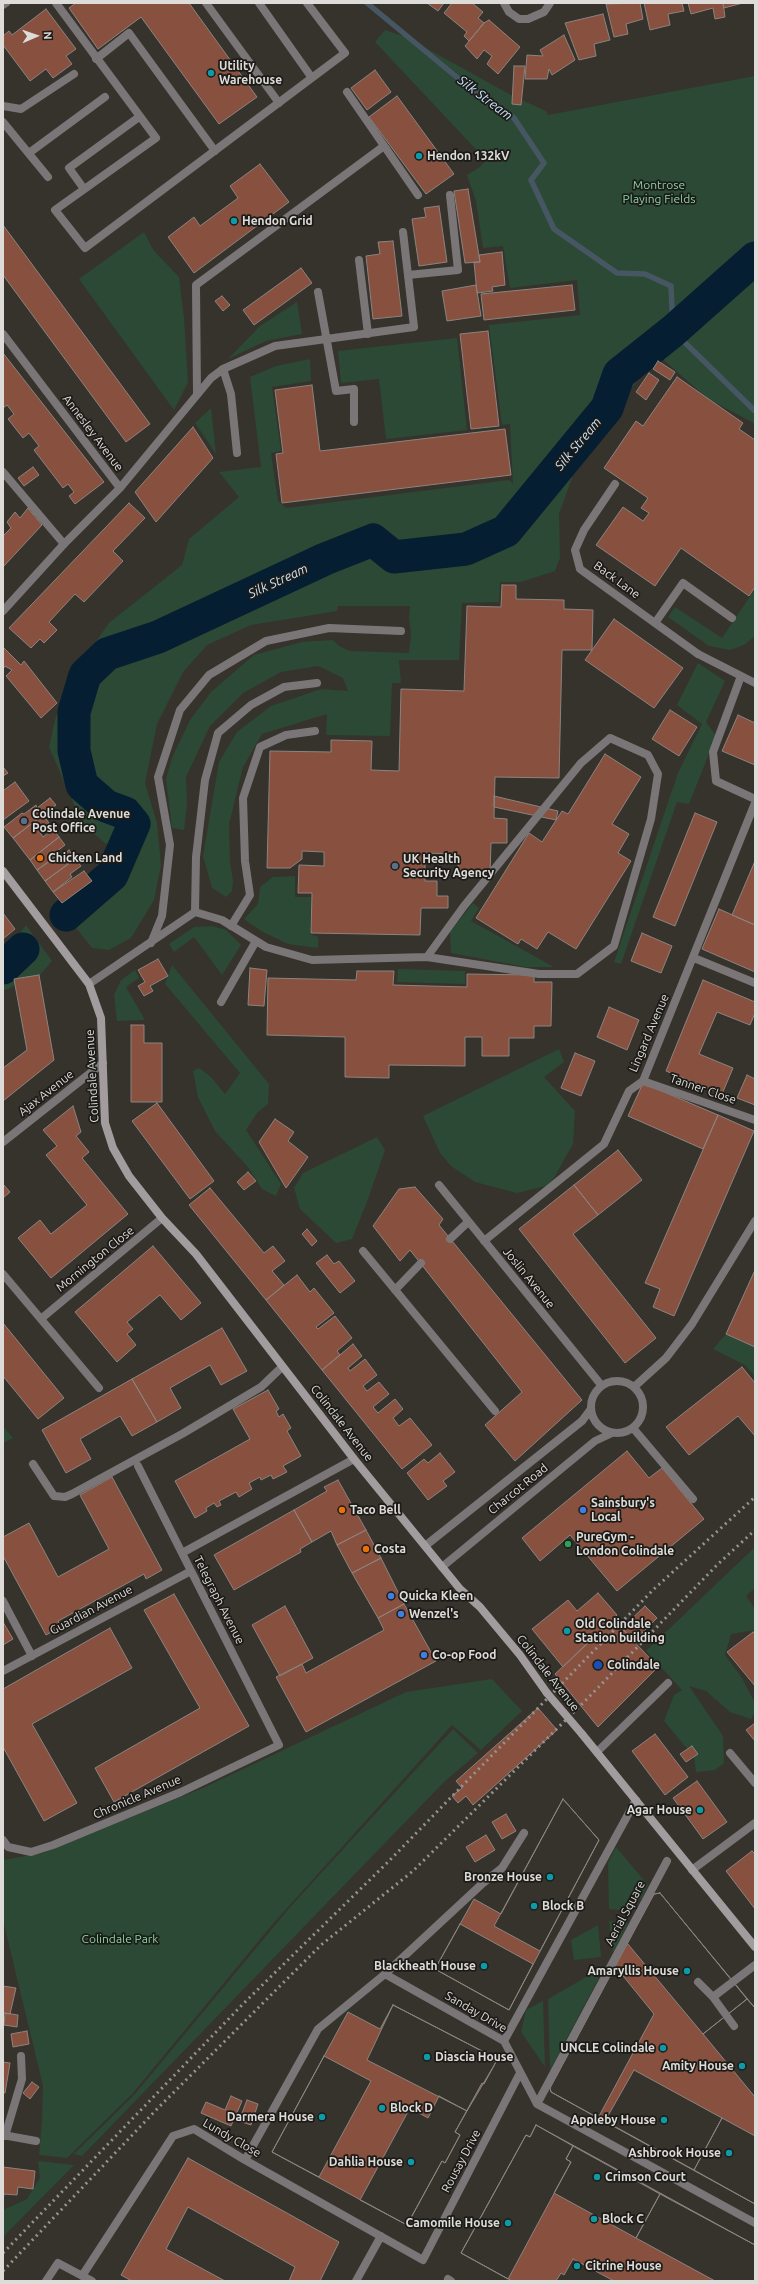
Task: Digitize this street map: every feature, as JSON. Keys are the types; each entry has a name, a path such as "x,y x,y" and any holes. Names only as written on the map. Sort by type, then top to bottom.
{"street":[{"path":"3,6 6,3"},
{"path":"56,3 156,138 55,210 85,248 345,53 307,3"},
{"path":"206,3 279,103"},
{"path":"259,3 312,78"},
{"path":"504,3 509,12 519,19 528,20 544,12 550,3"},
{"path":"96,59 129,33 215,151"},
{"path":"3,106 21,109 74,74"},
{"path":"346,92 418,195"},
{"path":"30,153 105,97"},
{"path":"84,189 70,168 139,117"},
{"path":"3,122 30,153 48,177"},
{"path":"197,394 196,285 384,146"},
{"path":"408,275 458,270 450,195"},
{"path":"120,488 197,394 211,378 224,369 275,346 414,327 403,232"},
{"path":"359,260 368,334"},
{"path":"318,292 336,392 354,389 354,422"},
{"name":"Annesley Avenue","path":"3,334 120,488 64,544 3,611"},
{"path":"224,369 231,394 237,453"},
{"path":"3,472 64,544"},
{"name":"Back Lane","path":"615,484 584,530 575,550 580,569 698,654 755,683"},
{"path":"655,623 683,583 732,618"},
{"path":"151,943 162,916 170,845 158,777 180,710 209,674 266,641 329,628 402,631"},
{"path":"741,676 713,752 716,781 755,799"},
{"path":"195,912 196,857 205,780 218,733 251,705 284,687 317,683"},
{"path":"231,926 250,895 245,861 243,798 260,748 286,735 315,731"},
{"path":"195,912 222,920 266,947 312,960 426,957 540,974 577,974 614,946 651,819 658,774 648,754 610,738 581,764 464,906 426,957"},
{"name":"Lingard Avenue","path":"484,1241 604,1144 629,1091 644,1081 755,803"},
{"name":"Colindale Avenue","path":"3,871 88,984 101,1018 105,1123 113,1148 129,1176 162,1218 196,1254 354,1459 460,1589 480,1607 520,1655 547,1693 597,1752 755,1947"},
{"path":"88,984 195,912"},
{"path":"221,1002 256,941"},
{"path":"694,958 755,983"},
{"name":"Ajax Avenue","path":"3,1142 103,1063"},
{"name":"Tanner Close","path":"644,1081 755,1120"},
{"name":"Joslin Avenue","path":"439,1185 602,1386"},
{"name":"Mornington Close","path":"42,1318 162,1218"},
{"path":"634,1387 666,1358 692,1324 755,1221"},
{"path":"450,1238 468,1222"},
{"path":"363,1251 495,1411"},
{"path":"395,1290 421,1263"},
{"path":"3,1274 42,1318 99,1388"},
{"path":"33,1464 54,1496 65,1496 72,1494 182,1434 261,1387 282,1367"},
{"path":"602,1386 618,1381 634,1387 643,1400 644,1408 642,1416 633,1428 693,1499"},
{"name":"Charcot Road","path":"425,1546 582,1421 591,1409 596,1392 602,1386"},
{"path":"591,1409 597,1425 612,1433"},
{"name":"Charcot Road","path":"442,1567 595,1442 612,1433 627,1432 633,1428"},
{"path":"182,1553 354,1459"},
{"name":"Telegraph Avenue","path":"138,1466 279,1745"},
{"name":"Guardian Avenue","path":"3,1670 191,1571"},
{"path":"3,1600 32,1656"},
{"path":"597,1752 668,1683"},
{"name":"Chronicle Avenue","path":"3,1840 8,1848 31,1852 53,1845 180,1792 279,1745"},
{"path":"730,1753 755,1783"},
{"path":"504,2041 636,1800"},
{"path":"692,1870 755,1823"},
{"path":"245,2160 318,2029 385,1974 483,1883 502,1868 524,1833"},
{"name":"Aerial Square","path":"537,2104 667,1861"},
{"path":"713,1997 755,1965"},
{"name":"Sanday Drive","path":"385,1974 504,2041 537,2104"},
{"path":"698,1982 713,1997 734,2026"},
{"path":"21,2056 22,2079 4,2136 36,2141"},
{"name":"Rousay Drive","path":"423,2260 520,2073"},
{"path":"537,2104 755,2223"},
{"name":"Lundy Close","path":"82,2276 173,2136 194,2129 245,2160 423,2260"},
{"path":"356,2281 381,2236"},
{"path":"46,2281 58,2263 92,2281"}],"green space":[{"name":"Montrose Playing Fields","path":"385,30 406,37 511,95 546,111 548,115 755,76 755,425 708,399 658,355 607,419 576,467 559,514 560,558 555,571 521,582 500,582 499,602 462,603 459,660 399,660 401,683 392,683 390,736 326,735 327,714 262,734 243,767 229,824 230,863 233,880 232,891 226,897 212,888 203,856 219,762 237,732 271,706 321,689 348,691 343,678 318,666 281,672 243,693 210,726 186,777 187,805 184,830 172,828 166,779 172,758 190,720 211,692 254,655 302,642 333,640 339,646 350,651 409,653 411,635 409,618 410,606 338,606 337,611 251,625 207,645 183,672 157,724 145,783 157,823 161,865 154,900 131,938 109,950 92,948 70,920 103,893 121,874 128,853 105,843 83,825 49,747 56,716 83,684 77,668 109,623 182,565 189,539 239,497 219,472 261,467 250,377 276,366 310,359 311,381 272,387 281,451 271,453 278,501 286,508 509,480 513,484 510,424 502,425 489,325 580,315 577,280 510,288 503,246 483,248 476,201 467,175 480,167 486,160 375,42"},
{"path":"144,232 154,251 179,277 184,318 188,382 174,410 79,279"},
{"path":"297,302 302,334 266,341 228,359 260,326"},
{"path":"457,338 467,430 386,439 379,379 341,383 338,351"},
{"path":"211,408 216,454 195,423"},
{"path":"755,589 755,636 744,645 730,650 709,646 668,617 675,607 722,638"},
{"path":"698,663 725,681 706,722 716,736 689,804 677,802 621,964 614,962 678,773 702,724 677,705"},
{"path":"295,876 295,897 311,897 310,934 318,937 318,948 288,944 261,931 244,919 258,904 260,887 273,877"},
{"path":"473,903 479,908 471,921 554,967 526,967 451,953 450,932"},
{"path":"26,925 52,961 39,976 3,991 3,949 13,942"},
{"path":"212,926 226,930 241,945 222,975 194,937 174,952 169,944 194,927"},
{"path":"172,965 269,1084 268,1104 257,1113 246,1130 281,1184 276,1196 262,1189 248,1167 215,1131 198,1097 193,1071 199,1068 210,1076 225,1094 240,1073 165,984"},
{"path":"398,969 465,971 465,984 397,982"},
{"path":"135,970 139,978 126,987 145,1020 117,1021 114,995 121,980"},
{"path":"559,1049 564,1062 544,1077 575,1111 573,1144 550,1185 517,1193 475,1182 451,1166 440,1153 423,1116"},
{"path":"377,1137 385,1150 367,1202 352,1239 336,1243 300,1209 294,1188 303,1173"},
{"path":"726,1334 755,1347 755,1377 745,1365 713,1349"},
{"path":"3,1426 13,1438 3,1443"},
{"path":"755,1547 755,1588 746,1596 755,1609 755,1630 731,1634 725,1655 742,1678 755,1703 755,1712 751,1719 730,1712 706,1691 689,1686 723,1736 724,1763 715,1770 696,1772 694,1757 664,1721 674,1695 682,1690 646,1651"},
{"name":"Colindale Park","path":"492,1679 522,1711 481,1750 452,1725 271,1926 133,2093 67,2158 39,2155 43,2086 3,1920 3,1860 43,1853 203,1788 406,1692"},
{"path":"453,1729 478,1753 445,1781 82,2156 74,2154 135,2094 291,1906"},
{"path":"616,1847 648,1885 642,1898 621,1910 609,1909 608,1863"},
{"path":"609,1921 628,1923 613,1953"},
{"path":"598,1925 601,1957 574,1960 571,1940"},
{"path":"600,1969 601,1974 550,2070 548,1999"},
{"path":"543,2001 545,2067 521,2032 526,2010"},
{"path":"38,2161 74,2165 3,2237 3,2210 27,2199 40,2178"}],"building":[{"name":"Utility Warehouse","path":"76,3 189,3 257,97 219,124 141,17 98,49 69,8"},
{"path":"427,3 444,3 438,11"},
{"path":"452,3 472,3 483,12 478,18 484,23 469,41 464,36 467,32 444,13"},
{"path":"640,3 643,19 626,24 628,34 614,37 606,4"},
{"path":"644,3 682,3 684,11 668,14 670,25 650,30"},
{"path":"688,3 723,3 725,17 715,19 713,8 691,14"},
{"path":"723,3 743,3 724,8"},
{"path":"46,9 76,49 66,56 72,64 53,78 46,69 30,81 3,45 3,36 9,31 12,35"},
{"path":"603,14 610,40 594,44 596,56 579,60 565,23"},
{"path":"489,20 520,47 498,74 487,64 492,56 484,50 477,59 465,46 484,23"},
{"path":"564,35 575,60 552,75 549,69 547,79 525,79 527,55 543,56 540,50"},
{"path":"514,66 525,66 521,105 512,104"},
{"path":"375,70 391,92 367,110 351,88"},
{"name":"Hendon 132kV","path":"397,96 454,174 426,194 369,117"},
{"name":"Hendon Grid","path":"260,164 289,202 194,273 168,237 194,217 200,226 238,198 230,186"},
{"path":"468,189 480,262 465,263 454,191"},
{"path":"439,206 447,262 419,266 412,219 426,217 424,208"},
{"path":"3,225 150,424 126,442 3,275"},
{"path":"393,241 402,316 373,319 366,256 380,254 378,242"},
{"path":"502,252 505,285 492,287 493,291 477,293 474,262 480,262 479,255"},
{"path":"301,268 312,283 254,325 243,310"},
{"path":"476,285 481,316 447,321 442,291"},
{"path":"572,285 575,310 484,320 481,294"},
{"path":"222,296 230,305 223,311 215,301"},
{"path":"488,331 499,426 471,429 460,334"},
{"path":"3,353 104,482 75,504 69,496 74,492 68,484 63,488 34,450 39,446 29,433 23,438 8,419 14,414 7,405 3,408"},
{"path":"658,361 675,372 670,380 653,369"},
{"path":"649,373 659,380 646,400 636,392"},
{"path":"677,377 743,423 739,429 755,440 755,587 749,596 681,548 655,586 596,545 623,507 643,521 649,513 641,508 648,498 604,468 636,421 643,426"},
{"path":"312,385 320,451 505,429 511,475 282,503 276,454 283,453 275,390"},
{"path":"193,427 213,458 156,522 135,492"},
{"path":"33,467 39,475 24,486 18,478"},
{"path":"129,503 145,518 113,551 123,561 84,602 75,594 49,622 57,630 44,643 40,639 31,648 9,628"},
{"path":"28,508 42,525 3,567 3,536 11,528 7,522 15,512 20,518"},
{"path":"502,585 516,585 516,599 564,600 564,609 593,610 592,650 562,650 559,778 495,777 494,818 507,819 507,843 491,843 490,874 458,873 458,854 425,853 425,881 437,881 437,896 448,896 448,908 421,908 420,935 311,933 312,893 298,893 299,865 324,866 324,852 302,851 302,859 290,868 267,868 270,751 331,752 331,740 372,741 371,770 399,771 401,689 464,691 467,606 501,607"},
{"path":"614,619 683,668 654,708 585,660"},
{"path":"3,647 21,665 24,661 57,703 41,718 6,676 12,670 5,666 3,669"},
{"path":"670,710 697,727 679,756 652,739"},
{"path":"738,715 755,723 755,765 722,751"},
{"path":"605,754 641,777 612,824 629,834 618,853 631,861 576,949 548,932 537,949 521,939 518,944 476,918 529,833 542,842 562,811 568,814"},
{"path":"3,767 8,773 3,776"},
{"path":"15,782 29,801 3,820 3,789 4,790"},
{"path":"494,796 558,811 556,820 494,807"},
{"name":"Colindale Avenue Post Office","path":"50,798 56,805 13,838 4,827 22,813 24,814 36,805 37,808"},
{"path":"695,813 717,822 675,926 653,917"},
{"path":"43,815 49,823 39,831 43,837 53,829 59,837 30,860 13,838"},
{"path":"59,837 65,845 56,852 58,855 37,870 30,860"},
{"path":"69,850 75,859 45,881 37,870 58,855 60,858"},
{"path":"75,859 81,866 70,874 72,877 53,892 45,881"},
{"path":"755,861 755,925 732,915"},
{"path":"84,871 92,881 62,903 53,892"},
{"path":"719,909 755,925 755,972 702,949"},
{"path":"3,913 15,929 3,939"},
{"path":"642,933 672,946 661,973 631,961"},
{"path":"158,959 168,976 150,986 153,991 144,996 138,986 145,982 138,970"},
{"path":"250,968 267,970 264,1006 248,1005"},
{"path":"357,971 394,971 393,985 467,987 467,974 534,975 534,982 552,982 551,1026 534,1026 534,1038 509,1038 509,1056 482,1056 482,1037 465,1037 465,1066 389,1065 389,1078 345,1077 345,1037 267,1035 268,978 356,980"},
{"path":"39,975 54,1060 3,1101 3,1068 27,1050 14,979"},
{"path":"703,980 755,1002 755,1013 750,1025 717,1012 699,1054 733,1068 722,1094 666,1071"},
{"path":"609,1007 639,1020 627,1050 597,1037"},
{"path":"131,1025 144,1025 144,1043 162,1043 162,1102 131,1102"},
{"path":"575,1053 595,1061 581,1096 561,1088"},
{"path":"747,1075 755,1079 755,1105 737,1098"},
{"path":"643,1083 718,1115 703,1149 628,1116"},
{"path":"157,1103 214,1181 190,1199 132,1121"},
{"path":"73,1106 81,1132 76,1136 89,1152 82,1158 128,1214 51,1278 18,1238 40,1220 51,1234 87,1205 46,1155 57,1146 43,1130"},
{"path":"718,1115 754,1131 674,1316 653,1307 660,1289 645,1283"},
{"path":"275,1119 294,1132 288,1141 308,1157 286,1188 259,1142"},
{"path":"618,1150 642,1180 598,1215 574,1185"},
{"path":"248,1172 256,1181 244,1190 237,1182"},
{"path":"3,1184 10,1192 3,1198"},
{"path":"574,1185 598,1215 573,1234 656,1338 625,1363 519,1229"},
{"path":"415,1187 443,1219 439,1225 582,1400 515,1461 485,1425 522,1392 410,1250 400,1261 373,1226 399,1189"},
{"path":"210,1188 264,1253 273,1246 285,1261 272,1271 284,1285 266,1300 189,1205"},
{"path":"307,1229 317,1241 312,1246 302,1234"},
{"path":"153,1246 201,1303 181,1320 160,1295 127,1322 133,1329 127,1334 136,1345 117,1362 75,1312"},
{"path":"327,1255 334,1264 339,1261 355,1281 340,1293 316,1263"},
{"path":"755,1270 755,1347 726,1334"},
{"path":"297,1275 310,1292 314,1288 334,1313 316,1327 318,1329 335,1316 352,1338 337,1351 340,1355 322,1370 266,1300"},
{"path":"3,1323 64,1398 38,1419 3,1376"},
{"path":"222,1328 247,1371 221,1385 210,1365 170,1388 181,1408 157,1422 132,1379"},
{"path":"353,1344 362,1356 348,1368 350,1371 365,1359 377,1375 363,1386 367,1391 379,1382 389,1394 373,1407 378,1413 395,1399 403,1409 393,1418 399,1426 410,1418 432,1445 402,1469 322,1370"},
{"path":"742,1367 755,1383 755,1436 738,1416 689,1455 666,1427"},
{"path":"132,1379 157,1422 132,1436 120,1416 80,1439 91,1459 66,1473 42,1430"},
{"path":"268,1390 279,1409 276,1411 279,1417 283,1414 291,1428 287,1431 301,1456 283,1466 287,1472 273,1479 271,1475 261,1480 260,1477 249,1483 252,1489 239,1497 236,1492 219,1501 221,1505 217,1507 214,1503 206,1508 207,1511 195,1518 175,1481 250,1439 233,1409"},
{"path":"627,1451 649,1478 662,1468 704,1519 617,1591 570,1535 540,1561 522,1538"},
{"path":"440,1453 455,1472 443,1481 447,1486 428,1500 407,1473 424,1459 428,1463"},
{"path":"112,1477 162,1570 146,1579 144,1574 58,1621 61,1627 46,1635 3,1556 3,1537 29,1523 58,1577 109,1549 80,1495"},
{"path":"338,1480 366,1530 337,1545 331,1531 312,1542 294,1510 327,1491 324,1487"},
{"path":"294,1510 312,1542 300,1549 301,1552 234,1590 214,1555"},
{"path":"366,1530 381,1558 352,1573 337,1545"},
{"path":"381,1558 404,1604 378,1618 352,1573"},
{"name":"Old Colindale Station building","path":"598,1593 617,1615 563,1667 532,1629 568,1600 577,1611"},
{"path":"174,1594 249,1726 114,1802 95,1768 200,1708 144,1610"},
{"path":"404,1604 436,1661 306,1732 276,1677 302,1664 306,1673 384,1630 378,1618"},
{"path":"285,1606 313,1658 280,1676 252,1625"},
{"path":"645,1606 657,1618 634,1641 622,1628"},
{"path":"613,1619 658,1667 598,1727 555,1674"},
{"path":"3,1622 13,1639 3,1645"},
{"path":"110,1628 132,1668 32,1724 77,1803 44,1821 3,1747 3,1689"},
{"path":"753,1632 755,1635 755,1686 727,1652"},
{"path":"538,1708 557,1730 473,1805 466,1796 458,1803 452,1796 462,1788 456,1781"},
{"path":"755,1723 755,1741 746,1730"},
{"path":"655,1734 688,1777 665,1795 632,1751"},
{"path":"692,1746 698,1754 686,1762 680,1754"},
{"name":"Agar House","path":"697,1781 727,1822 703,1839 673,1798"},
{"name":"Block B","path":"563,1799 599,1840 509,2010 435,1969 474,1899 501,1914"},
{"name":"Bronze House","path":"563,1799 599,1840 540,1951 494,1926"},
{"path":"506,1814 516,1831 502,1839 492,1822"},
{"path":"486,1835 495,1850 475,1862 466,1847"},
{"path":"752,1851 755,1854 755,1909 726,1871"},
{"name":"UNCLE Colindale","path":"660,1893 755,2008 755,2204 551,2092 550,2088 654,1894"},
{"name":"Amaryllis House","path":"660,1893 747,1999 703,2034 627,1943 654,1894"},
{"name":"Blackheath House","path":"460,1924 533,1964 509,2010 435,1969"},
{"path":"615,1966 654,2014 598,2118 551,2092 550,2088"},
{"path":"3,1986 16,1988 10,2014 3,2013"},
{"name":"Amity House","path":"747,1999 755,2008 755,2097 703,2034"},
{"name":"Diascia House","path":"393,2005 482,2051 481,2054 496,2062 467,2111 367,2060"},
{"name":"Block D","path":"393,2005 482,2051 481,2054 496,2062 484,2084 482,2083 455,2132 460,2135 445,2163 442,2161 407,2225 272,2152 348,2012 380,2029"},
{"path":"5,2013 18,2015 17,2027 4,2025"},
{"path":"27,2031 29,2044 13,2047 11,2034"},
{"name":"Darmera House","path":"324,2056 371,2081 319,2177 272,2152"},
{"path":"3,2062 10,2063 5,2093 3,2093"},
{"name":"Appleby House","path":"634,2070 722,2118 694,2170 605,2121"},
{"path":"32,2082 39,2087 30,2099 23,2093"},
{"path":"231,2096 242,2101 231,2126 201,2113 206,2102 225,2110"},
{"name":"Dahlia House","path":"439,2096 467,2111 455,2132 460,2135 445,2163 442,2161 407,2225 360,2200 410,2108 428,2118"},
{"path":"247,2100 258,2104 251,2125 239,2121"},
{"name":"Ashbrook House","path":"722,2118 755,2136 755,2204 694,2170"},
{"name":"Camomile House","path":"536,2125 573,2146 566,2159 571,2162 508,2279 461,2253 526,2135 530,2137"},
{"name":"Block C","path":"536,2125 755,2245 755,2281 512,2281 461,2253 526,2135 530,2137"},
{"name":"Crimson Court","path":"573,2146 660,2194 636,2238 554,2193 571,2162 566,2159"},
{"path":"188,2158 339,2242 320,2281 289,2281 295,2267 188,2207 166,2249 225,2281 132,2281 121,2275"},
{"path":"3,2167 35,2171 33,2189 18,2187 17,2195 4,2194 3,2201"},
{"path":"660,2194 755,2245 755,2281 715,2281 636,2238"},
{"name":"Citrine House","path":"573,2259 614,2281 556,2281 561,2273 564,2275"}],"waterway":[{"name":"Silk Stream","path":"367,3 459,79 514,118 544,163 531,180 554,229 617,273 645,274 671,286 673,331 755,411"},
{"name":"Silk Stream","path":"66,915 112,875 134,824 125,813 106,806 82,785 74,751 74,712 85,675 107,654 158,637 325,559 373,540 394,557 466,549 506,531 607,408 619,374 673,331 755,258"},
{"name":"Silk Stream","path":"3,968 23,949"}],"railway":[{"path":"3,2253 243,2004 389,1861 654,1589 755,1497"},
{"path":"3,2271 157,2109 321,1945 413,1871 587,1699 718,1564 755,1530"}],"place":[{"name":"Utility Warehouse","path":"211,73"},
{"name":"Hendon 132kV","path":"419,156"},
{"name":"Hendon Grid","path":"234,221"},
{"name":"Colindale Avenue Post Office","path":"24,821"},
{"name":"Chicken Land","path":"40,858"},
{"name":"UK Health Security Agency","path":"395,866"},
{"name":"Taco Bell","path":"342,1510"},
{"name":"Sainsbury's Local","path":"583,1510"},
{"name":"PureGym - London Colindale","path":"568,1544"},
{"name":"Costa","path":"366,1549"},
{"name":"Quicka Kleen","path":"391,1596"},
{"name":"Wenzel's","path":"401,1614"},
{"name":"Old Colindale Station building","path":"567,1631"},
{"name":"Co-op Food","path":"424,1655"},
{"name":"Colindale","path":"598,1665"},
{"name":"Agar House","path":"700,1810"},
{"name":"Bronze House","path":"550,1877"},
{"name":"Block B","path":"534,1906"},
{"name":"Blackheath House","path":"484,1966"},
{"name":"Amaryllis House","path":"687,1971"},
{"name":"UNCLE Colindale","path":"663,2048"},
{"name":"Diascia House","path":"427,2057"},
{"name":"Amity House","path":"742,2066"},
{"name":"Block D","path":"382,2108"},
{"name":"Darmera House","path":"322,2117"},
{"name":"Appleby House","path":"664,2120"},
{"name":"Ashbrook House","path":"729,2153"},
{"name":"Dahlia House","path":"411,2162"},
{"name":"Crimson Court","path":"597,2177"},
{"name":"Block C","path":"594,2219"},
{"name":"Camomile House","path":"508,2223"},
{"name":"Citrine House","path":"577,2266"}]}
